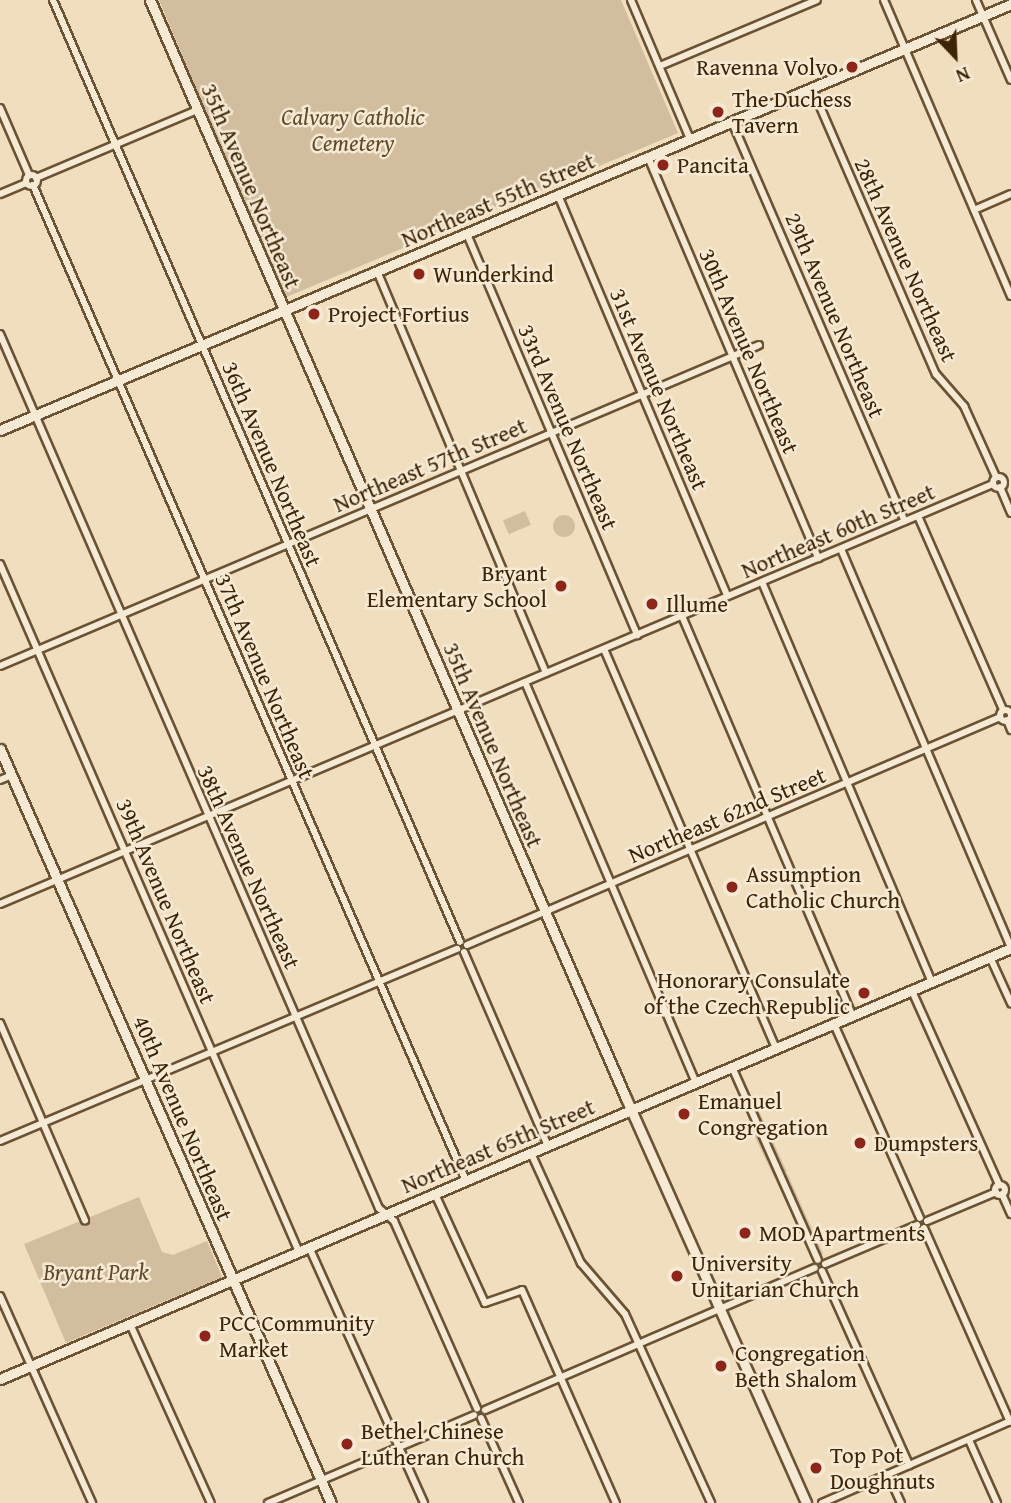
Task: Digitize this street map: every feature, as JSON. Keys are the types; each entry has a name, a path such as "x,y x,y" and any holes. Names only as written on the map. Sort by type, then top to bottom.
{"main road":[{"name":"35th Avenue Northeast","path":"150,0 631,1111 806,1503"},
{"name":"Northeast 55th Street","path":"0,430 1011,4"},
{"name":"40th Avenue Northeast","path":"0,749 331,1503"},
{"name":"Northeast 65th Street","path":"0,1379 1011,948"}],"street":[{"name":"36th Avenue Northeast","path":"53,0 548,1146"},
{"path":"631,0 690,139"},
{"path":"660,66 817,0"},
{"path":"884,0 1011,296"},
{"path":"976,0 1011,80"},
{"name":"28th Avenue Northeast","path":"812,88 936,374 964,406 1011,513"},
{"name":"37th Avenue Northeast","path":"0,108 466,1181"},
{"path":"0,194 197,110"},
{"name":"29th Avenue Northeast","path":"732,122 905,521"},
{"name":"30th Avenue Northeast","path":"648,157 818,558"},
{"path":"974,210 1011,194"},
{"name":"31st Avenue Northeast","path":"558,195 727,596"},
{"name":"33rd Avenue Northeast","path":"467,234 637,635"},
{"path":"377,271 546,673"},
{"name":"38th Avenue Northeast","path":"0,334 296,1017 385,1215 394,1221 475,1411"},
{"name":"Northeast 57th Street","path":"0,666 759,345"},
{"name":"Northeast 60th Street","path":"0,904 1011,477"},
{"path":"918,516 1011,730"},
{"path":"841,549 1011,948"},
{"name":"39th Avenue Northeast","path":"0,564 299,1252"},
{"path":"762,582 932,982"},
{"path":"682,616 853,1016"},
{"path":"604,649 776,1048"},
{"path":"525,682 696,1082"},
{"name":"Northeast 62nd Street","path":"0,1141 1006,715"},
{"path":"0,780 12,775"},
{"path":"990,957 1011,1003"},
{"path":"912,991 1003,1189 1011,1214"},
{"path":"0,1023 85,1220"},
{"path":"822,1503 1011,1422 834,1024"},
{"path":"732,1067 818,1261 824,1268 909,1465"},
{"path":"531,1153 581,1263 618,1302 641,1344 711,1503"},
{"path":"268,1503 475,1411 485,1410 815,1268 824,1268 1003,1189"},
{"path":"435,1194 485,1303 522,1290 616,1503"},
{"path":"309,1247 424,1503"},
{"path":"815,1268 818,1261"},
{"path":"0,1296 92,1503"},
{"path":"130,1324 211,1503"},
{"path":"481,1419 485,1410"},
{"path":"475,1411 519,1503"},
{"path":"969,1440 997,1503"},
{"path":"888,1474 901,1503"}],"green space":[{"name":"Calvary Catholic Cemetery","path":"159,0 621,0 678,133 284,298"},
{"path":"525,511 531,525 509,534 503,520"},
{"path":"564,515 572,518 575,526 572,534 564,537 556,534 553,526 556,518"},
{"path":"757,1107 787,1172 784,1173 755,1108"},
{"path":"757,1134 813,1258 754,1135"},
{"path":"787,1173 823,1254 820,1255 785,1174"},
{"name":"Bryant Park","path":"139,1197 162,1252 173,1255 207,1241 222,1277 66,1343 24,1244"}],"place":[{"name":"Ravenna Volvo","path":"852,67"},
{"name":"The Duchess Tavern","path":"718,112"},
{"name":"Pancita","path":"663,165"},
{"name":"Wunderkind","path":"419,274"},
{"name":"Project Fortius","path":"314,314"},
{"name":"Bryant Elementary School","path":"561,586"},
{"name":"Illume","path":"652,604"},
{"name":"Assumption Catholic Church","path":"732,887"},
{"name":"Honorary Consulate of the Czech Republic","path":"864,993"},
{"name":"Emanuel Congregation","path":"684,1114"},
{"name":"Dumpsters","path":"860,1143"},
{"name":"MOD Apartments","path":"745,1233"},
{"name":"University Unitarian Church","path":"677,1276"},
{"name":"PCC Community Market","path":"205,1336"},
{"name":"Congregation Beth Shalom","path":"721,1366"},
{"name":"Bethel Chinese Lutheran Church","path":"347,1444"},
{"name":"Top Pot Doughnuts","path":"816,1468"}]}
